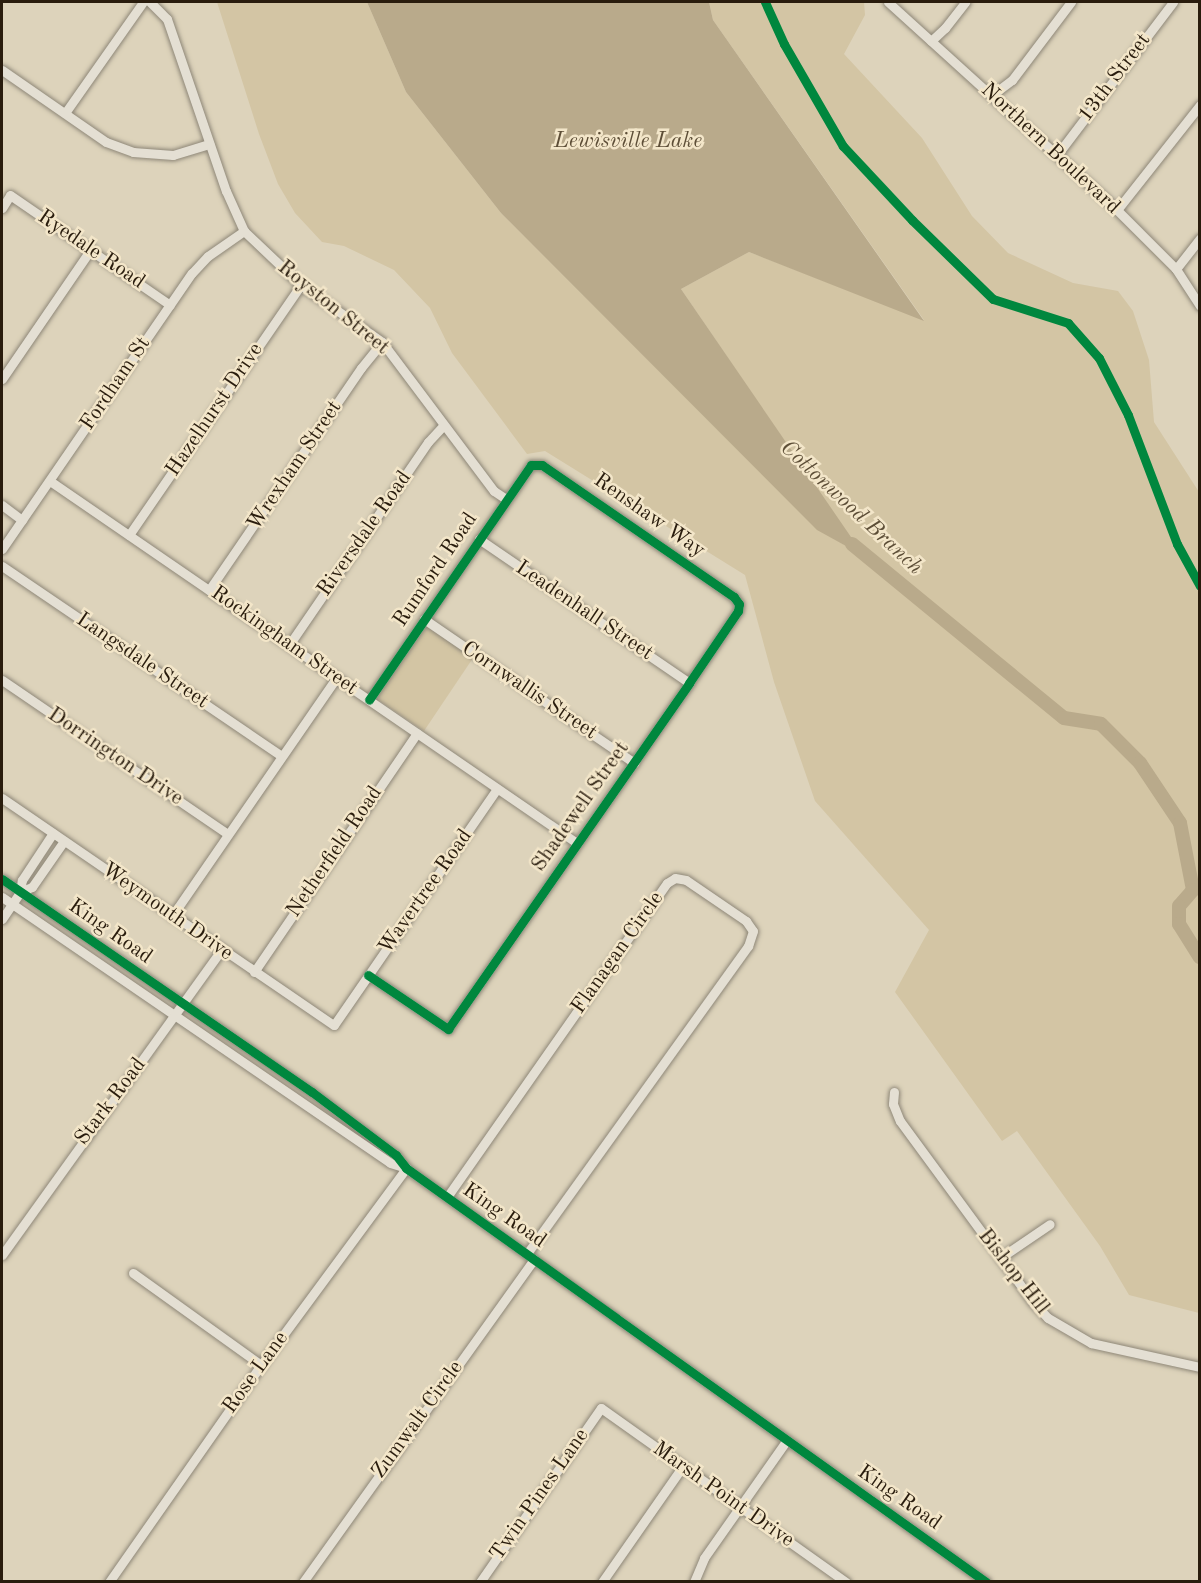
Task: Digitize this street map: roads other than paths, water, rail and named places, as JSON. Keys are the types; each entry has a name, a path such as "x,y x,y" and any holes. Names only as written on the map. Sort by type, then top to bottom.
{"street":[{"path":"65,113 143,2"},
{"name":"Royston Street","path":"150,2 167,19 209,144 244,231 301,285 382,342 494,491 506,499"},
{"name":"Northern Boulevard","path":"888,2 1117,210 1176,269 1200,306"},
{"path":"931,41 945,28 965,2"},
{"path":"992,95 1011,80 1071,2"},
{"name":"13th Street","path":"1057,155 1173,2"},
{"path":"2,70 106,141 133,152 173,155 209,144"},
{"path":"1117,210 1200,105"},
{"name":"Ryedale Road","path":"2,208 10,195 170,305"},
{"name":"Fordham St","path":"2,549 197,267 244,231"},
{"path":"1176,269 1200,238"},
{"path":"2,380 91,249"},
{"name":"Hazelhurst Drive","path":"129,535 301,285"},
{"name":"Wrexham Street","path":"209,590 382,342"},
{"name":"Riversdale Road","path":"289,645 428,442 444,425"},
{"name":"Rumford Road","path":"369,700 527,469 535,464"},
{"name":"Renshaw Way","path":"535,464 542,465 734,597 738,604"},
{"name":"Rockingham Street","path":"50,480 577,843"},
{"path":"2,505 22,520"},
{"name":"Leadenhall Street","path":"478,539 689,683"},
{"name":"Langsdale Street","path":"2,566 282,756"},
{"name":"Shadewell Street","path":"368,975 448,1029 689,683 738,611 738,604"},
{"name":"Cornwallis Street","path":"424,619 634,763"},
{"path":"172,916 336,678"},
{"name":"Dorrington Drive","path":"2,681 228,834"},
{"name":"Netherfield Road","path":"254,972 417,733"},
{"name":"Wavertree Road","path":"334,1025 497,789"},
{"name":"Weymouth Drive","path":"2,798 221,950 334,1025"},
{"path":"2,919 20,892 22,880 53,833"},
{"path":"20,892 32,887 64,841"},
{"name":"Flanagan Circle","path":"447,1197 667,882 675,878 686,880 746,921 753,930 748,946 531,1257"},
{"name":"King Road","path":"2,879 262,1058 396,1155 406,1168 986,1581"},
{"name":"King Road","path":"2,897 390,1163 406,1168"},
{"path":"61,938 71,926"},
{"name":"Stark Road","path":"2,1255 52,1181 221,950"},
{"path":"254,1070 262,1058"},
{"name":"Bishop Hill","path":"894,1092 893,1104 900,1121 1032,1301 1048,1318 1091,1343 1200,1367"},
{"name":"Rose Lane","path":"111,1581 261,1365 406,1168"},
{"path":"1000,1258 1050,1224"},
{"name":"Zumwalt Circle","path":"303,1581 531,1257"},
{"path":"133,1273 261,1365"},
{"name":"Marsh Point Drive","path":"601,1408 840,1580"},
{"name":"Twin Pines Lane","path":"480,1581 601,1408"},
{"path":"694,1581 704,1558 787,1440"},
{"path":"602,1581 683,1466"}],"water":[{"name":"Lewisville Lake","path":"367,2 709,2 713,20 924,321 749,252 681,289 864,556 817,530 501,213 406,92"}],"waterway":[{"name":"Cottonwood Branch","path":"852,544 1064,718 1101,724 1140,763 1180,823 1193,890 1179,906 1179,924 1200,957"}]}
